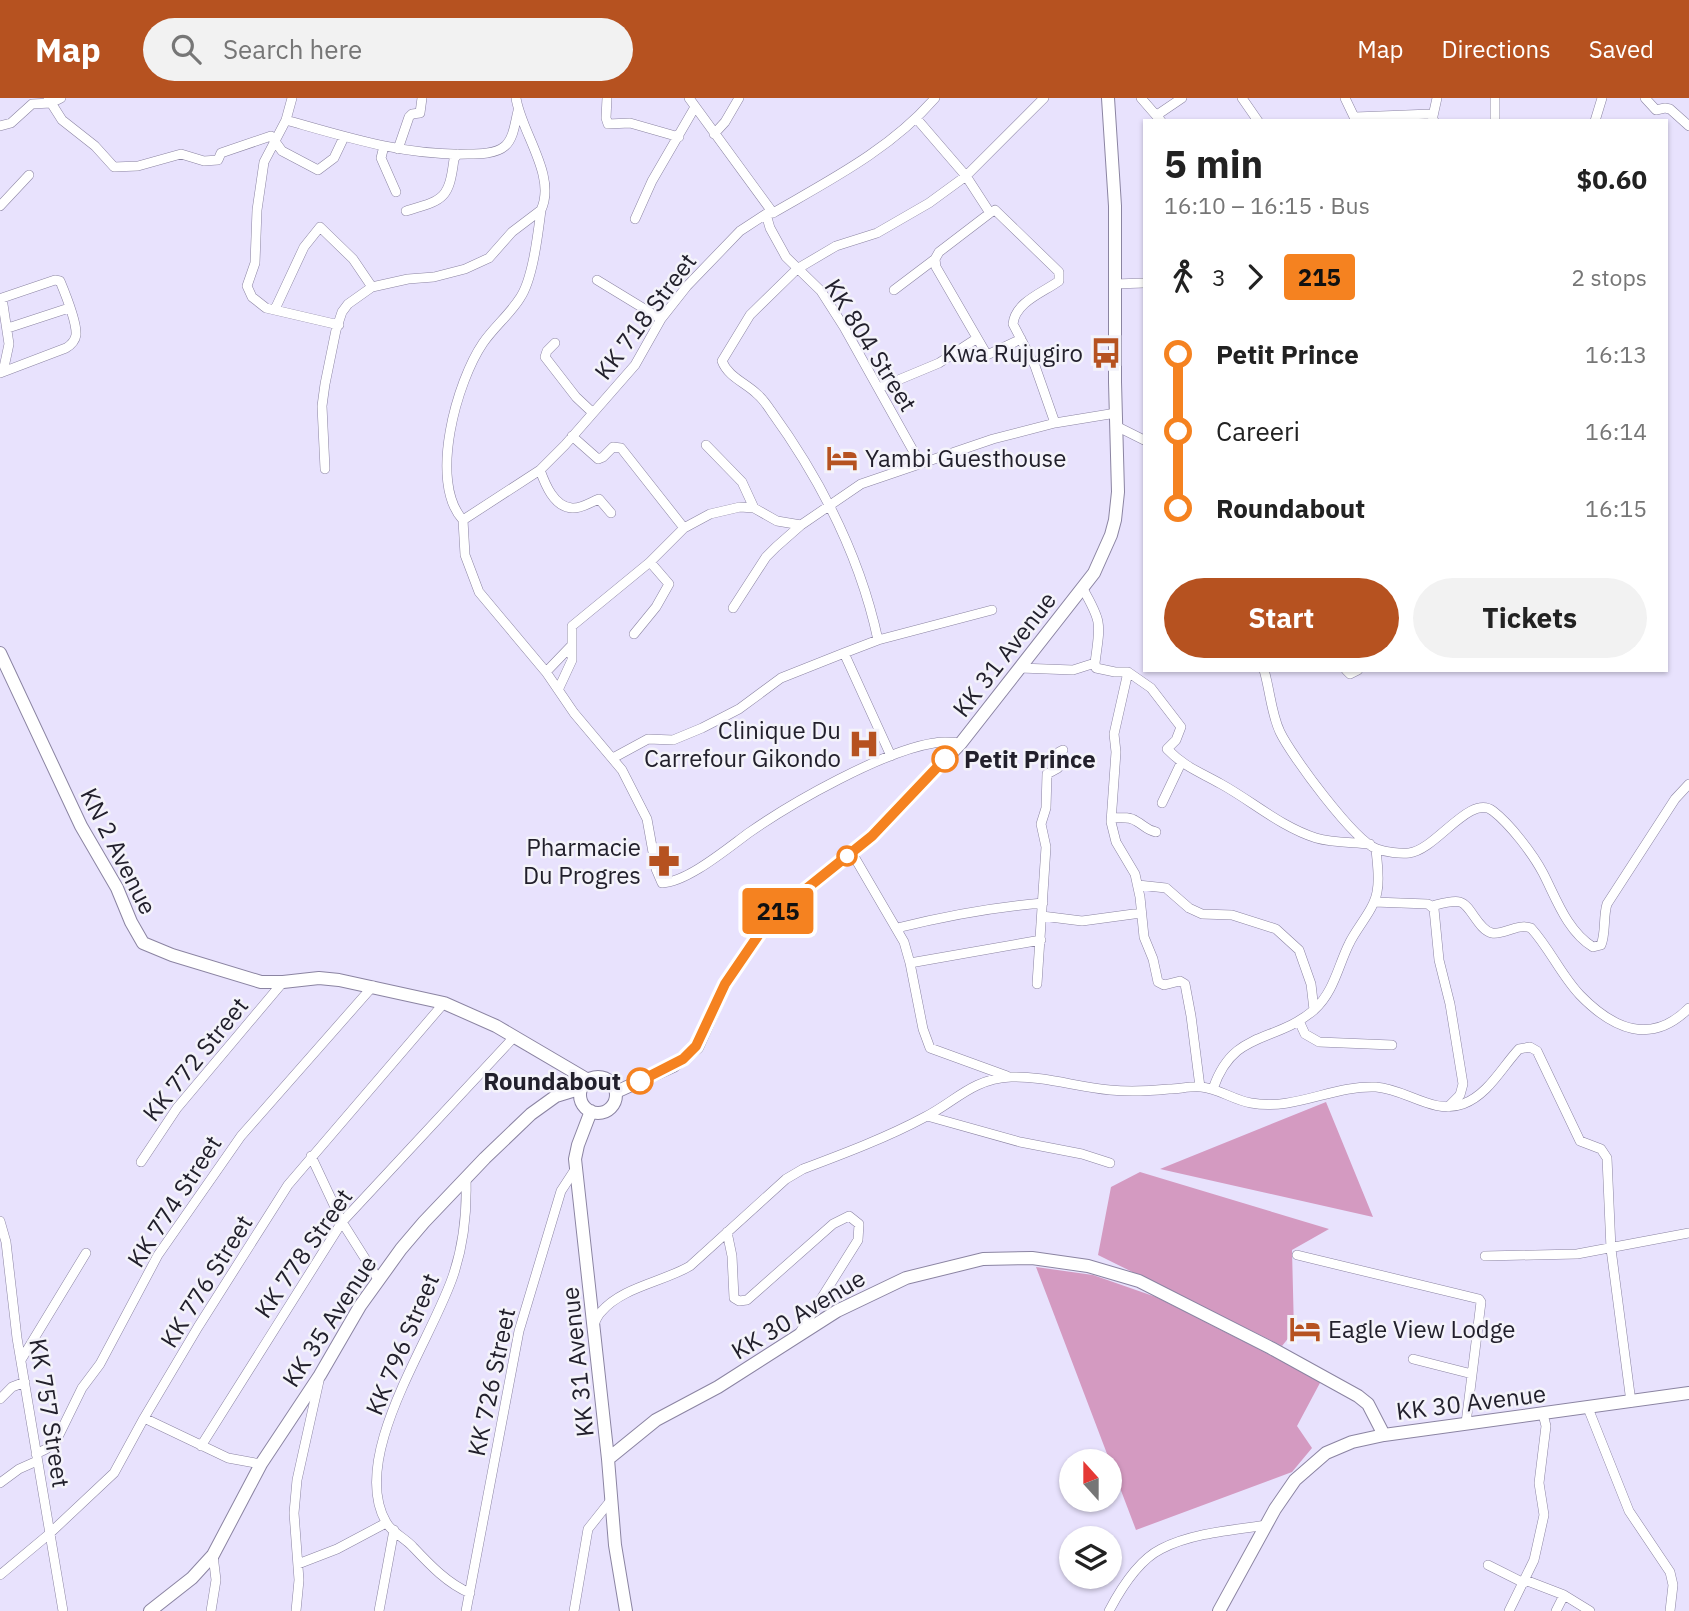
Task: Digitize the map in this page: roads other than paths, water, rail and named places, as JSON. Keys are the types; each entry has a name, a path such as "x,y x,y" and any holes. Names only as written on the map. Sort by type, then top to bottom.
{"main road":[{"name":"KK 31 Avenue","path":"616,1092 673,1066 690,1054 708,1025 735,967 770,918 872,836 961,743 1083,589 1107,547 1115,520 1118,492 1114,171 1108,98"},
{"name":"KN 2 Avenue","path":"0,653 81,826 117,888 143,943 261,982 319,978 373,986 444,1003 466,1011 515,1037 585,1084"},
{"path":"596,1077 605,1078 613,1084 616,1092 615,1102 609,1109 600,1112 591,1111 582,1101 585,1084 596,1077"},
{"name":"KK 35 Avenue","path":"150,1611 192,1578 213,1555 261,1464 320,1375 378,1279 424,1222 542,1105 585,1084"},
{"name":"KK 31 Avenue","path":"591,1111 576,1150 576,1168 586,1244 615,1545 625,1611"},
{"name":"KK 30 Avenue","path":"608,1459 656,1420 718,1387 837,1311 906,1278 983,1259 1032,1258 1088,1266 1139,1281 1358,1396 1368,1404 1384,1435 1689,1393"},
{"path":"1219,1611 1294,1480 1326,1453 1352,1442 1384,1435"}],"street":[{"path":"0,126 11,123 32,104 61,98"},
{"path":"292,98 286,120 264,162 257,210 255,262 247,286 252,297 266,308 339,325"},
{"path":"398,149 409,117 420,113 422,98"},
{"path":"516,98 518,111 540,163 546,201 541,210 528,282 520,298 482,344 468,370 451,428 447,454 448,488 463,520 465,555 479,592 559,688 574,713 613,758 632,788 646,819 656,869 662,883 682,877 714,859 771,818 891,756 936,742 961,743"},
{"path":"607,98 608,124 631,123 679,137"},
{"path":"714,134 725,122 739,98"},
{"name":"KK 718 Street","path":"463,520 540,470 565,445 635,365 661,318 687,286 740,231 893,139 934,98"},
{"path":"878,640 852,552 830,506 770,408 758,394 734,377 722,361 750,315 797,269 836,246 877,233 929,203 966,176 1044,98"},
{"path":"1141,98 1159,118 1182,98"},
{"path":"1242,98 1257,119"},
{"path":"1345,98 1355,119 1431,114 1433,119"},
{"path":"1433,119 1437,98"},
{"path":"1495,119 1496,98"},
{"path":"1596,119 1602,98"},
{"path":"1645,98 1656,110 1665,107 1670,109 1689,126"},
{"path":"49,101 62,120 95,146 114,167 121,168 181,154 204,161 218,160 221,153 271,136 282,151 318,170 334,158 344,137"},
{"path":"635,219 652,181 679,137 692,102"},
{"name":"KK 804 Street","path":"692,102 769,213 777,242 797,269 821,292 879,387 920,463"},
{"path":"286,120 398,149 458,154 492,152 505,146 512,135 518,111"},
{"path":"916,118 966,176 990,213"},
{"path":"384,146 381,158 396,192"},
{"path":"406,211 440,200 445,195 454,159 458,154"},
{"path":"0,206 29,174"},
{"path":"325,469 323,406 336,330 348,304 372,287 408,279 434,277 465,269 489,258 512,232 541,210"},
{"path":"894,290 995,210 1059,272 1059,281 1034,296 1015,316 1013,324 1035,366 1055,423"},
{"path":"276,307 304,247 320,227 354,259 372,287"},
{"path":"935,259 936,267 985,352 990,355 1021,340"},
{"path":"58,280 76,336 71,345 2,373 8,357 8,328 1,301 5,296 58,280"},
{"path":"597,280 661,318"},
{"path":"1115,284 1143,283"},
{"path":"8,328 69,308"},
{"path":"879,387 939,363 976,339"},
{"path":"555,343 545,357 576,397 593,413"},
{"path":"733,608 766,557 801,525 861,484 973,445 1055,423 1116,420 1143,439"},
{"path":"572,436 598,458 603,457 613,447 621,448 684,528"},
{"path":"706,445 742,482 754,508"},
{"path":"540,470 553,497 565,506 582,507 599,499 611,513"},
{"path":"559,688 572,660 572,626 650,562 684,528 718,512 740,507 754,508 777,521 801,525"},
{"path":"634,634 656,607 669,584 650,562"},
{"path":"1083,589 1097,613 1099,624 1095,663 1098,669 1115,673 1128,672 1151,688 1181,727 1176,740 1167,749 1181,763 1221,784 1285,824 1314,837 1406,853 1426,848 1470,810 1482,806 1492,810 1531,855 1564,916 1588,943 1598,947 1603,941 1607,904 1675,799 1689,784"},
{"path":"613,758 648,739 673,740 702,728 740,709 781,678 844,653 878,640 992,610"},
{"path":"546,672 572,645"},
{"path":"844,653 891,756"},
{"path":"1020,668 1073,670 1095,663"},
{"path":"1128,672 1114,734 1116,752 1112,818 1116,842 1135,874 1143,937 1153,959 1158,982 1164,985 1180,981 1185,984 1200,1087"},
{"path":"1213,1089 1224,1062 1236,1051 1299,1021 1314,1010 1327,994 1348,945 1374,902 1378,883 1373,846 1343,818 1287,745 1274,718 1264,672"},
{"path":"1037,984 1046,847 1041,824 1046,808 1048,774 1059,766 1059,752 1063,750"},
{"path":"1162,803 1181,763"},
{"path":"1112,818 1135,820 1145,829 1156,832"},
{"path":"852,853 904,942 923,1029 930,1048 1010,1077"},
{"path":"1138,885 1166,888 1189,908 1202,914 1232,915 1276,929 1299,950 1311,984 1314,1010"},
{"path":"1374,902 1432,906 1459,901 1465,904 1472,917 1489,932 1526,926 1531,928 1579,994 1606,1018 1641,1031 1655,1030 1689,1008"},
{"path":"897,928 949,915 1043,903"},
{"path":"1432,906 1439,960 1450,1004 1463,1084 1460,1095 1447,1108"},
{"path":"1042,916 1082,921 1141,913"},
{"path":"909,963 1041,940"},
{"name":"KK 772 Street","path":"141,1162 177,1108 283,982"},
{"name":"KK 774 Street","path":"0,1483 56,1441 82,1388 100,1364 158,1255 240,1136 373,986"},
{"name":"KK 776 Street","path":"0,1575 48,1535 114,1473 144,1418 288,1185 444,1003"},
{"path":"1299,1021 1305,1034 1319,1042 1392,1045"},
{"name":"KK 778 Street","path":"201,1446 341,1222 515,1037"},
{"path":"593,1328 603,1310 625,1295 676,1275 690,1266 777,1186 803,1169 927,1116 979,1083 1010,1077 1041,1078 1111,1091 1136,1092 1200,1087 1251,1103 1270,1104 1298,1102 1334,1091 1360,1087 1381,1088 1447,1108 1473,1099 1493,1082 1519,1049 1530,1048 1537,1051 1580,1141 1606,1153 1611,1249 1631,1402"},
{"path":"927,1116 1110,1163"},
{"path":"311,1157 341,1222 378,1279"},
{"name":"KK 726 Street","path":"466,1611 519,1331 561,1191 576,1168"},
{"name":"KK 796 Street","path":"379,1611 390,1527 376,1488 379,1459 393,1409 454,1275 467,1212 466,1179"},
{"path":"727,1232 732,1256 734,1298 739,1301 747,1300 833,1224 849,1216 859,1224 858,1240 796,1339"},
{"name":"KK 757 Street","path":"0,1221 6,1242 21,1360 43,1487 60,1610"},
{"path":"1485,1256 1577,1254 1689,1233"},
{"path":"21,1360 86,1253"},
{"path":"1297,1255 1479,1299 1481,1302 1466,1423"},
{"path":"1413,1359 1472,1374"},
{"path":"296,1611 298,1564 294,1513 297,1480 320,1375"},
{"path":"0,1399 12,1387 25,1382"},
{"path":"1588,1408 1629,1511 1670,1572 1673,1585 1670,1611"},
{"path":"1509,1611 1534,1560 1545,1510 1539,1483 1546,1426 1543,1415"},
{"path":"144,1418 228,1458 261,1464"},
{"path":"574,1611 588,1529 611,1499"},
{"path":"1109,1611 1126,1584 1149,1557 1161,1549 1204,1535 1267,1525"},
{"path":"298,1564 390,1527 458,1588 470,1593"},
{"path":"211,1611 216,1580 213,1555"},
{"path":"1488,1565 1564,1595 1590,1611"},
{"path":"1556,1611 1564,1595"}],"place":[{"name":"Kwa Rujugiro","path":"1106,353"},
{"name":"Yambi Guesthouse","path":"842,458"},
{"name":"Clinique Du Carrefour Gikondo","path":"864,744"},
{"name":"Petit Prince","path":"945,759"},
{"name":"Pharmacie Du Progres","path":"664,861"},
{"name":"Roundabout","path":"640,1081"},
{"name":"Eagle View Lodge","path":"1305,1329"}]}
